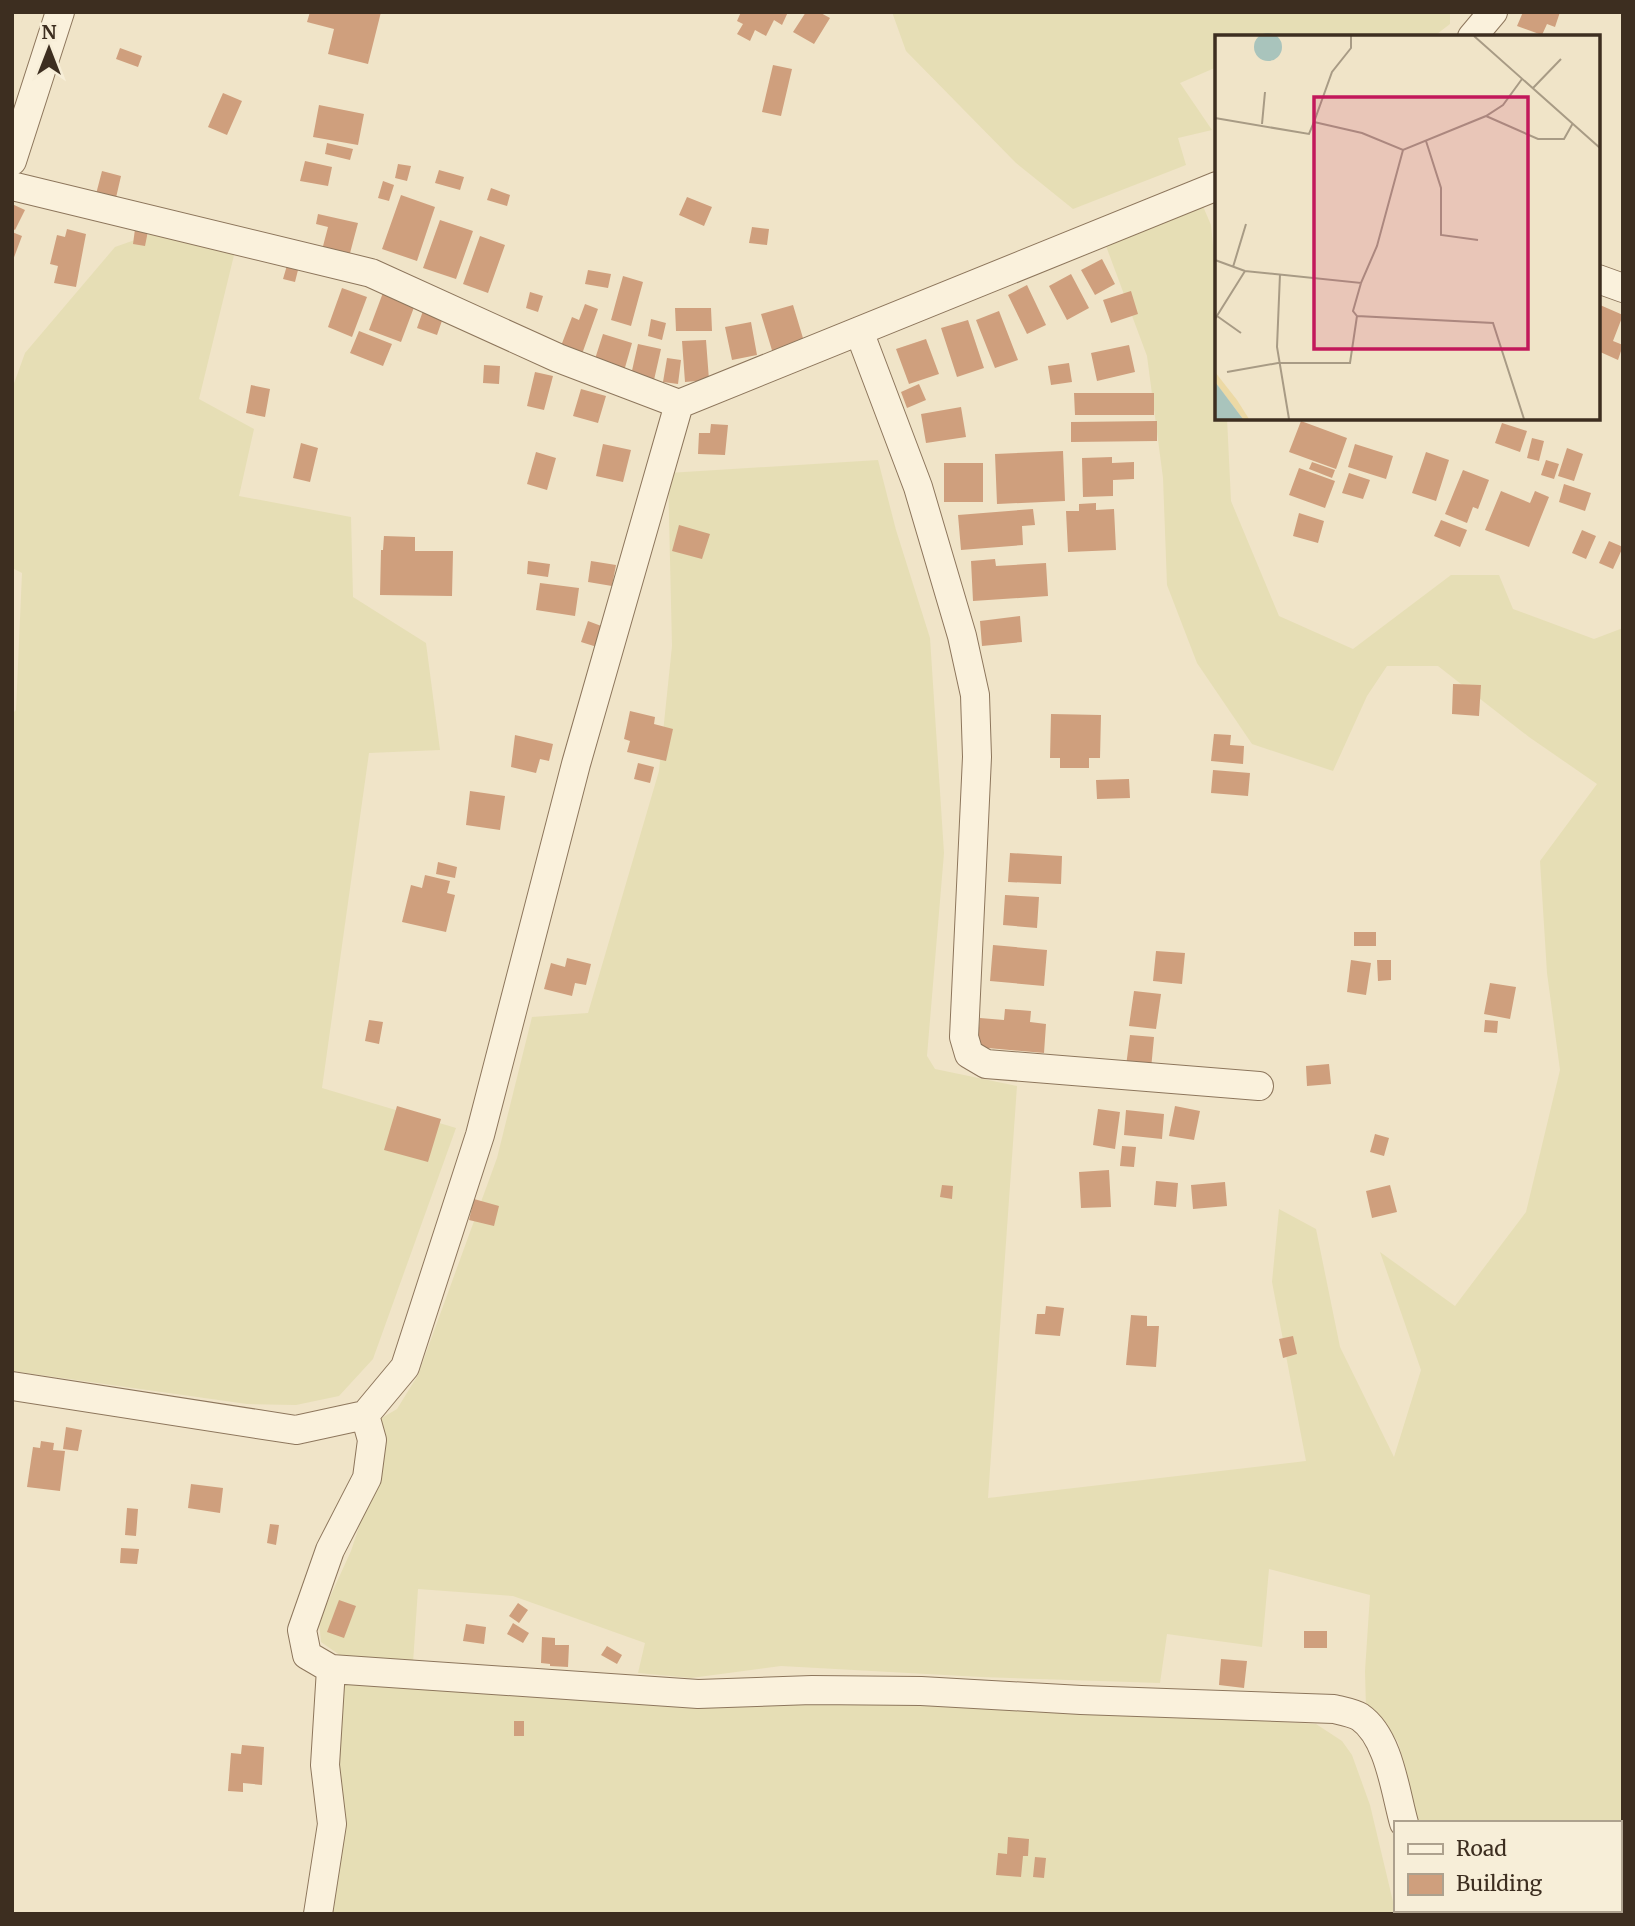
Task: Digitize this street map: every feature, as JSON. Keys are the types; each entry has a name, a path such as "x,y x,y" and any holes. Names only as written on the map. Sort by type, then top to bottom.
{"street":[{"path":"12,162 60,12"},
{"path":"1474,35 1493,12"},
{"path":"12,186 370,273 558,358 679,404 1215,187"},
{"path":"1600,280 1623,288"},
{"path":"859,331 918,487 962,636 975,695 977,757 964,1037 970,1054 986,1064 1259,1086"},
{"path":"12,1386 296,1430 365,1415 405,1367 480,1135 576,764 679,404"},
{"path":"365,1415 372,1440 367,1478 330,1550 302,1630 307,1655 331,1669 698,1694 813,1690 921,1691 1334,1709 1358,1716 1372,1727 1383,1745 1403,1821"},
{"path":"318,1914 332,1824 325,1765 331,1669"}],"shaded area":[{"path":"892,12 1450,12 1450,24 1436,35 1215,35 1215,68 1180,83 1212,130 1178,138 1186,165 1073,209 1016,163 906,51"},
{"path":"1202,204 1211,225 1215,266 1215,420 1227,420 1231,501 1279,616 1353,649 1451,575 1499,575 1513,609 1594,639 1623,628 1623,1914 1443,1914 1621,1912 1621,1821 1418,1821 1398,1742 1381,1718 1366,1709 1365,1671 1370,1595 1269,1569 1262,1647 1167,1634 1160,1683 781,1666 691,1678 638,1673 645,1643 513,1596 418,1589 413,1663 344,1658 321,1642 319,1621 351,1551 372,1487 375,1422 397,1409 418,1375 497,1158 532,1017 588,1013 659,771 672,646 668,473 878,460 896,530 930,638 944,853 927,1056 935,1069 1017,1086 988,1498 1306,1461 1272,1282 1279,1209 1316,1229 1340,1347 1394,1457 1421,1370 1380,1252 1455,1306 1526,1212 1560,1070 1547,973 1540,861 1597,784 1529,737 1438,666 1387,666 1367,696 1333,771 1252,744 1197,663 1167,585 1163,478 1147,356 1106,246"},
{"path":"163,230 236,247 199,399 254,429 239,496 351,517 353,597 426,643 440,750 369,753 322,1088 456,1128 373,1359 339,1396 296,1405 247,1404 12,1371 12,714 16,710 22,573 12,568 12,389 25,353 115,247"},
{"path":"341,1683 647,1705 821,1705 919,1701 1316,1724 1342,1741 1352,1755 1370,1805 1394,1912 1398,1914 332,1914"}],"building":[{"path":"310,12 381,12 368,64 328,54 334,29 307,22"},
{"path":"741,12 788,12 782,25 774,20 766,36 755,30 750,41 737,34 743,24 737,21"},
{"path":"806,12 819,12 830,18 814,44 793,32"},
{"path":"1523,12 1560,12 1555,27 1547,24 1542,35 1517,26"},
{"path":"120,48 142,56 138,67 116,59"},
{"path":"773,65 792,69 781,116 762,112"},
{"path":"223,93 242,101 227,135 208,127"},
{"path":"319,105 364,114 358,145 313,137"},
{"path":"327,143 353,149 350,160 325,154"},
{"path":"305,161 332,167 328,186 300,181"},
{"path":"398,164 411,166 407,181 395,178"},
{"path":"439,170 464,177 460,190 435,183"},
{"path":"102,171 121,176 115,202 95,198"},
{"path":"383,181 394,185 389,201 378,198"},
{"path":"491,188 510,195 507,206 487,200"},
{"path":"401,195 435,207 417,261 382,249"},
{"path":"687,197 712,207 704,226 679,215"},
{"path":"12,204 25,210 15,230 12,228"},
{"path":"318,214 358,223 349,257 322,250 328,227 316,224"},
{"path":"440,220 473,231 456,279 423,268"},
{"path":"752,227 769,229 767,245 749,243"},
{"path":"67,229 86,234 76,287 54,283 58,266 50,264 57,235 65,237"},
{"path":"135,229 148,231 145,246 133,244"},
{"path":"12,232 22,236 13,260 12,260"},
{"path":"480,236 505,245 488,293 463,284"},
{"path":"1102,259 1115,284 1095,295 1081,270"},
{"path":"288,262 299,266 295,282 283,279"},
{"path":"588,270 611,274 608,288 585,284"},
{"path":"1071,274 1089,308 1067,320 1049,286"},
{"path":"623,276 643,282 631,326 611,320"},
{"path":"1027,285 1046,325 1027,334 1008,295"},
{"path":"342,288 367,297 352,337 328,327"},
{"path":"384,290 416,302 401,342 369,330"},
{"path":"1131,291 1138,314 1111,323 1103,300"},
{"path":"530,292 543,296 538,312 526,308"},
{"path":"585,304 598,309 582,354 561,346 572,317 579,320"},
{"path":"793,305 806,348 774,357 761,314"},
{"path":"1600,305 1623,315 1613,341 1623,345 1618,360 1600,352"},
{"path":"424,308 444,315 437,335 417,328"},
{"path":"675,308 711,308 712,331 676,331"},
{"path":"999,311 1018,360 995,368 976,320"},
{"path":"651,319 666,323 662,340 648,336"},
{"path":"968,320 984,368 957,377 941,328"},
{"path":"751,322 757,355 732,360 725,327"},
{"path":"359,331 392,344 383,366 350,353"},
{"path":"603,334 632,343 624,371 594,362"},
{"path":"926,339 939,374 909,384 896,349"},
{"path":"706,340 709,380 685,382 682,341"},
{"path":"638,344 661,349 654,380 631,375"},
{"path":"1129,345 1135,372 1097,381 1091,353"},
{"path":"667,358 681,360 678,384 663,382"},
{"path":"1069,363 1072,382 1051,385 1048,366"},
{"path":"484,365 500,366 499,384 483,383"},
{"path":"535,372 553,376 544,410 527,406"},
{"path":"919,384 926,400 907,408 901,392"},
{"path":"251,385 270,389 265,417 246,413"},
{"path":"581,389 606,396 598,423 573,416"},
{"path":"1074,393 1154,393 1154,415 1075,415"},
{"path":"961,407 966,437 926,443 921,414"},
{"path":"1157,421 1157,441 1071,442 1071,422"},
{"path":"1301,421 1347,438 1336,469 1289,452"},
{"path":"1502,423 1527,431 1520,452 1495,443"},
{"path":"711,424 728,425 725,455 698,454 699,433 710,433"},
{"path":"1532,438 1544,441 1539,461 1527,458"},
{"path":"301,443 318,448 310,482 293,478"},
{"path":"603,444 631,450 623,482 596,476"},
{"path":"1355,444 1393,456 1386,479 1348,467"},
{"path":"1567,448 1583,454 1574,481 1558,476"},
{"path":"1063,451 1065,501 997,504 995,454"},
{"path":"536,452 556,458 547,490 527,484"},
{"path":"1426,452 1449,460 1436,501 1412,493"},
{"path":"1112,457 1112,463 1134,462 1134,479 1113,480 1113,496 1083,497 1082,458"},
{"path":"1546,460 1559,464 1554,479 1541,475"},
{"path":"1312,462 1335,470 1332,478 1309,469"},
{"path":"944,463 983,463 983,502 944,502"},
{"path":"1299,468 1335,481 1325,508 1289,495"},
{"path":"1463,470 1489,480 1478,509 1473,507 1467,523 1445,514"},
{"path":"1349,473 1370,480 1363,499 1342,493"},
{"path":"1564,484 1591,493 1585,511 1559,502"},
{"path":"1501,491 1530,503 1535,491 1549,497 1529,547 1485,530"},
{"path":"1096,503 1096,510 1114,509 1116,550 1068,552 1066,511 1079,511 1079,504"},
{"path":"1033,509 1035,525 1022,526 1023,545 961,550 958,515"},
{"path":"1299,513 1324,521 1318,543 1293,536"},
{"path":"1441,520 1467,530 1460,547 1434,536"},
{"path":"679,525 710,534 702,559 672,551"},
{"path":"1582,530 1596,536 1586,559 1572,553"},
{"path":"384,536 415,537 415,551 453,551 452,596 380,595"},
{"path":"1609,541 1623,547 1613,569 1599,563"},
{"path":"995,559 996,566 1046,563 1048,596 973,601 971,561"},
{"path":"528,561 550,564 548,577 527,574"},
{"path":"591,561 616,565 612,586 588,582"},
{"path":"540,583 579,588 575,616 536,610"},
{"path":"1020,616 1022,642 982,646 980,621"},
{"path":"588,621 604,627 597,647 581,642"},
{"path":"1453,684 1481,685 1479,716 1452,714"},
{"path":"630,711 655,717 654,724 673,729 666,761 627,752 630,741 624,739"},
{"path":"1051,714 1101,715 1100,758 1089,758 1089,768 1060,768 1060,758 1050,758"},
{"path":"1214,734 1231,735 1230,745 1244,746 1243,764 1211,761"},
{"path":"515,735 553,744 549,761 540,759 536,773 511,767"},
{"path":"638,763 654,767 650,783 634,779"},
{"path":"1213,770 1250,773 1248,796 1211,793"},
{"path":"1129,779 1130,798 1097,799 1096,780"},
{"path":"470,791 505,796 500,830 466,825"},
{"path":"1010,853 1062,856 1061,884 1008,882"},
{"path":"438,862 457,867 455,878 436,874"},
{"path":"425,875 450,881 447,893 455,895 446,932 402,922 411,885 422,888"},
{"path":"1005,895 1039,897 1037,928 1003,925"},
{"path":"1354,932 1376,932 1376,946 1354,946"},
{"path":"993,945 1047,950 1044,986 990,981"},
{"path":"1156,951 1185,953 1182,984 1153,981"},
{"path":"567,958 591,964 586,985 575,983 572,996 544,989 551,963 565,967"},
{"path":"1351,960 1371,963 1366,995 1347,992"},
{"path":"1377,960 1391,960 1391,980 1378,981"},
{"path":"1490,983 1516,987 1510,1019 1484,1014"},
{"path":"1134,991 1161,994 1156,1029 1129,1026"},
{"path":"1005,1009 1031,1011 1030,1022 1046,1024 1044,1053 977,1047 980,1018 1004,1020"},
{"path":"369,1020 383,1022 379,1044 365,1041"},
{"path":"1485,1020 1498,1021 1497,1033 1484,1032"},
{"path":"1130,1035 1154,1037 1151,1069 1126,1066"},
{"path":"1329,1064 1331,1084 1307,1086 1306,1066"},
{"path":"397,1106 441,1119 428,1162 384,1150"},
{"path":"1175,1106 1200,1111 1194,1140 1169,1136"},
{"path":"1098,1109 1120,1112 1115,1149 1093,1145"},
{"path":"1126,1110 1164,1114 1162,1139 1124,1135"},
{"path":"1375,1134 1389,1138 1384,1156 1370,1152"},
{"path":"1122,1146 1136,1147 1134,1167 1120,1166"},
{"path":"1109,1170 1111,1207 1081,1208 1079,1172"},
{"path":"1156,1181 1178,1183 1176,1207 1154,1205"},
{"path":"1225,1182 1227,1206 1193,1209 1191,1185"},
{"path":"942,1185 953,1186 952,1199 940,1197"},
{"path":"1390,1185 1397,1212 1372,1218 1366,1191"},
{"path":"474,1199 499,1206 494,1226 469,1220"},
{"path":"1046,1306 1064,1308 1060,1336 1035,1334 1037,1314 1045,1314"},
{"path":"1131,1315 1147,1316 1147,1326 1159,1326 1156,1367 1126,1365"},
{"path":"1293,1336 1297,1354 1283,1358 1279,1339"},
{"path":"66,1427 82,1430 78,1451 63,1449"},
{"path":"41,1441 54,1443 53,1450 65,1451 60,1491 27,1487 33,1447 40,1448"},
{"path":"191,1484 223,1488 220,1513 188,1508"},
{"path":"127,1508 138,1509 136,1536 125,1535"},
{"path":"270,1524 279,1525 276,1545 267,1543"},
{"path":"121,1548 139,1549 137,1564 120,1563"},
{"path":"339,1600 356,1606 344,1638 327,1632"},
{"path":"518,1603 528,1610 519,1623 509,1616"},
{"path":"513,1623 529,1633 523,1643 507,1634"},
{"path":"466,1624 486,1627 484,1644 463,1641"},
{"path":"1304,1631 1327,1631 1327,1648 1304,1648"},
{"path":"542,1637 555,1638 555,1645 569,1645 568,1667 541,1663"},
{"path":"607,1646 622,1655 617,1664 601,1655"},
{"path":"1221,1659 1247,1661 1244,1688 1219,1685"},
{"path":"514,1721 524,1721 524,1736 514,1736"},
{"path":"242,1745 264,1747 262,1785 243,1783 243,1792 228,1791 231,1753 241,1754"},
{"path":"1008,1837 1029,1839 1028,1856 1023,1856 1021,1877 996,1875 998,1853 1007,1854"},
{"path":"1035,1857 1046,1858 1044,1878 1033,1877"}]}
